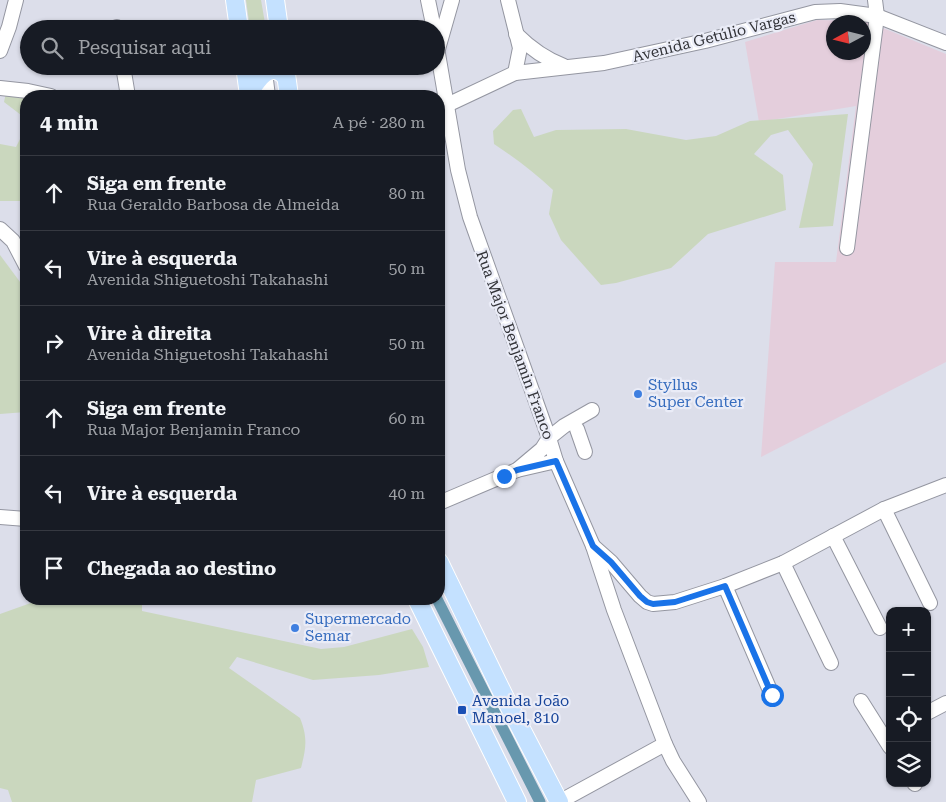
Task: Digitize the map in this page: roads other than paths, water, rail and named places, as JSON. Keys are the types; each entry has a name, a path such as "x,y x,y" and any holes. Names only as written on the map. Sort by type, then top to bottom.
{"main road":[{"path":"235,0 238,20"},
{"path":"275,0 278,20"},
{"path":"246,75 248,90"},
{"path":"252,90 257,79 262,75"},
{"path":"286,75 288,90"},
{"path":"445,574 505,698 559,802"},
{"path":"420,605 517,802"}],"street":[{"path":"0,51 16,0"},
{"path":"428,0 432,20"},
{"path":"445,21 452,0"},
{"path":"508,0 520,48 515,73"},
{"path":"847,248 877,16 876,0"},
{"name":"Avenida Getúlio Vargas","path":"447,105 515,73 604,63 705,41 816,12 840,10 877,16 946,43"},
{"path":"516,34 528,47 567,67"},
{"path":"124,75 127,90"},
{"path":"265,75 267,90"},
{"name":"Rua Major Benjamin Franco","path":"442,75 444,90"},
{"path":"0,88 20,90"},
{"name":"Rua Major Benjamin Franco","path":"445,93 447,105 445,115"},
{"name":"Rua Major Benjamin Franco","path":"445,124 470,218 556,461 593,546 614,610 665,744 673,761 699,802"},
{"path":"0,229 12,241 20,255"},
{"path":"517,470 542,449 549,438 564,426 592,410"},
{"path":"577,430 585,452"},
{"path":"445,500 517,470 556,461"},
{"path":"593,546 611,562 647,602 653,604 675,602 725,586 783,563 884,510 946,485"},
{"path":"884,510 930,603"},
{"path":"0,517 20,519"},
{"path":"834,536 880,628"},
{"path":"783,563 831,663"},
{"path":"725,586 772,695"},
{"path":"862,701 886,739"},
{"path":"931,711 946,703"},
{"path":"559,802 665,744"}],"waterway":[{"path":"440,605 540,802"}],"place":[{"name":"Styllus Super Center","path":"638,394"},
{"name":"Supermercado Semar","path":"295,628"},
{"name":"Avenida João Manoel, 810","path":"462,710"}]}
